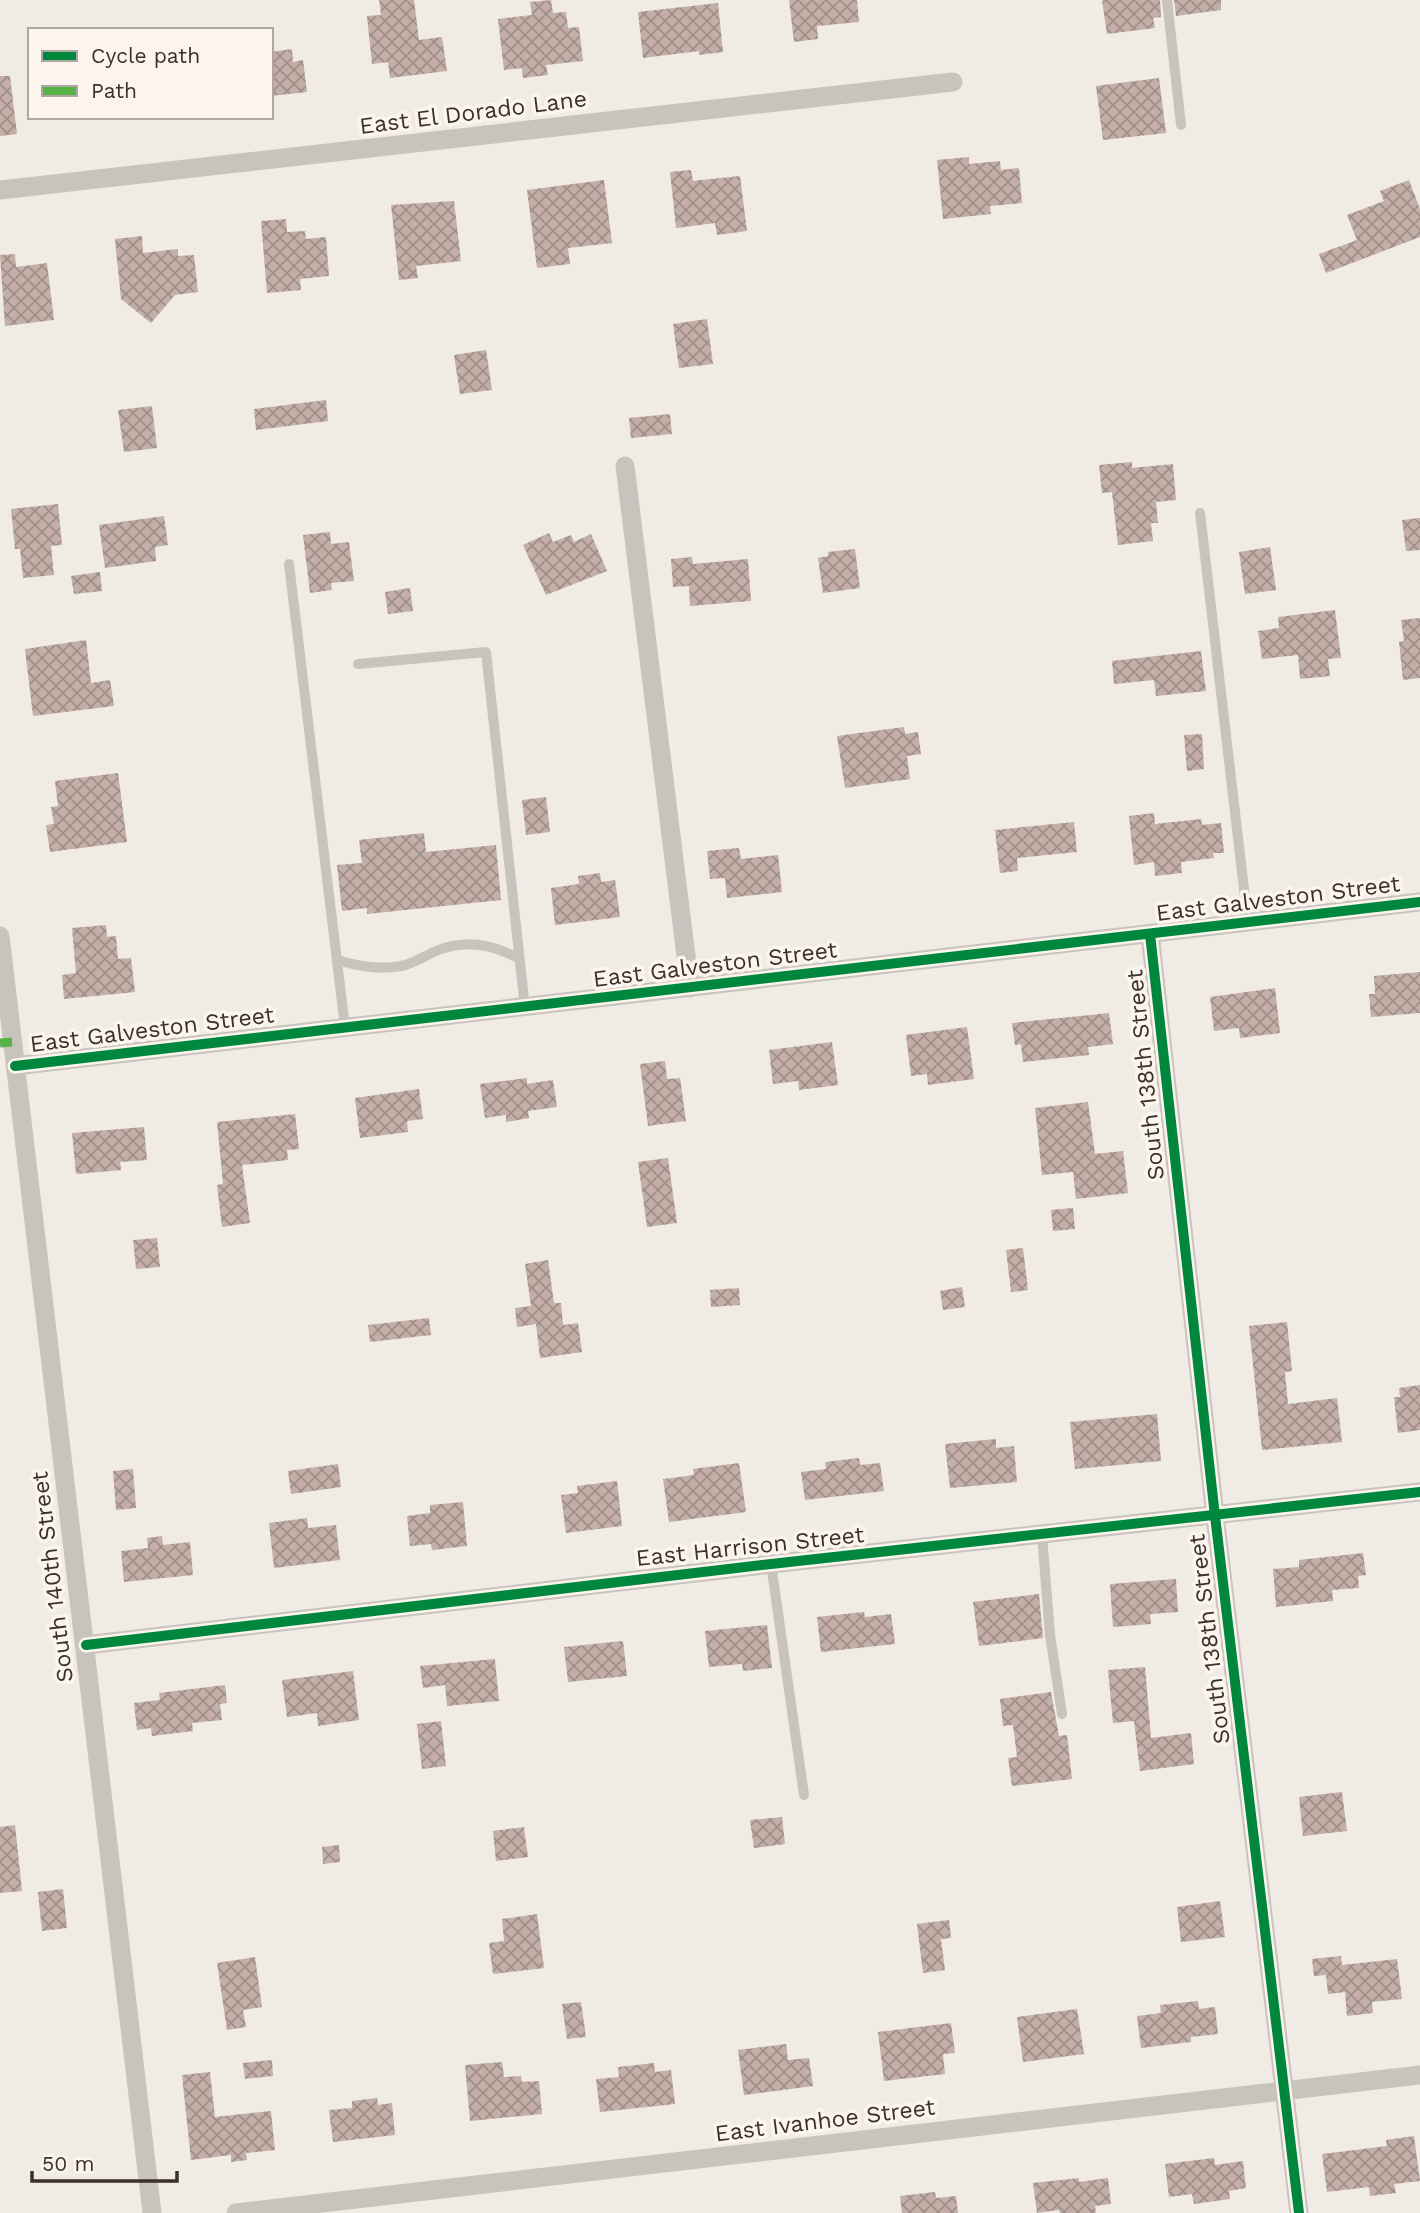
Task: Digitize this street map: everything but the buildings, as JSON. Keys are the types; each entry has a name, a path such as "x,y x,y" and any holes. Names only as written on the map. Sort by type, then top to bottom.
{"street":[{"name":"East El Dorado Lane","path":"0,190 953,82"},
{"path":"625,466 690,988"},
{"name":"East Galveston Street","path":"15,1066 1420,902"},
{"name":"South 138th Street","path":"1150,934 1215,1516 1299,2213"},
{"name":"South 140th Street","path":"0,936 6,1037 15,1066 152,2213"},
{"name":"East Harrison Street","path":"86,1646 771,1564 1420,1492"},
{"name":"East Ivanhoe Street","path":"236,2213 1420,2075"}],"lane":[{"path":"1167,0 1181,125"},
{"path":"1200,513 1248,923"},
{"path":"289,564 345,1027"},
{"path":"358,664 486,652 525,1008"},
{"path":"337,960 376,969 386,968 405,965 439,950 467,943 496,947 518,958"},
{"path":"1042,1535 1050,1635 1062,1714"},
{"path":"771,1564 804,1796"}],"marked path":[{"path":"0,1043 12,1042"}],"cycle path":[{"path":"15,1066 1420,902"},
{"path":"1150,934 1215,1516 1299,2213"},
{"path":"86,1645 771,1564 1420,1492"}]}
